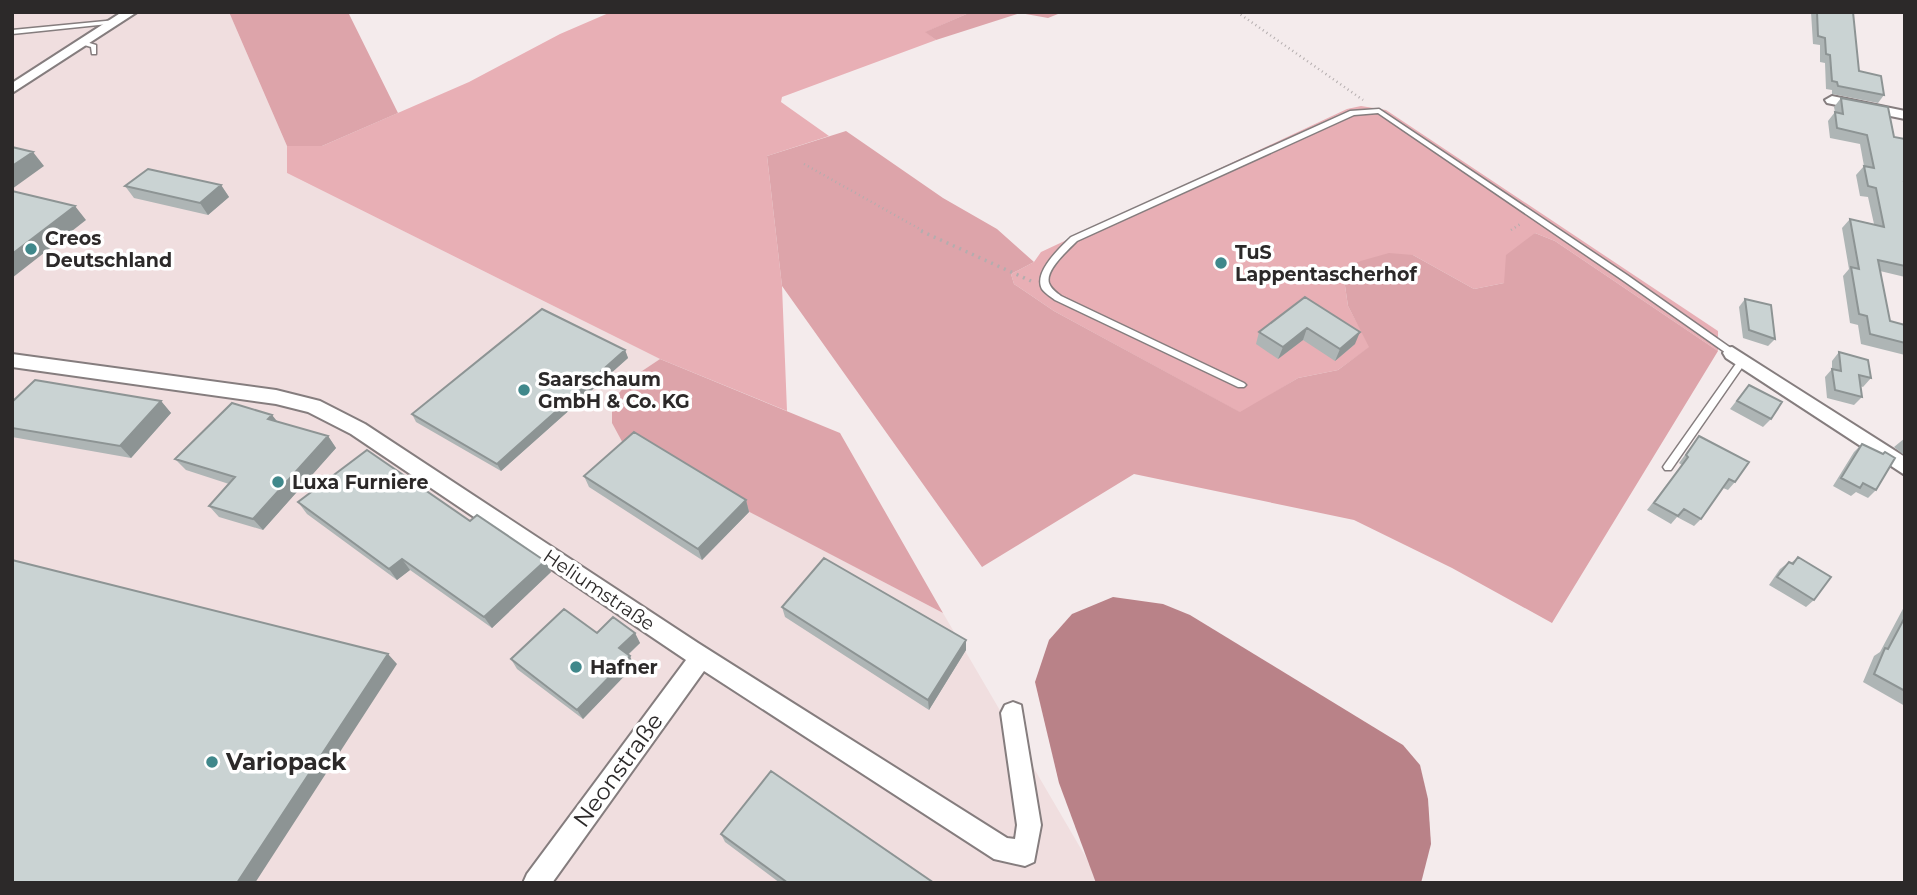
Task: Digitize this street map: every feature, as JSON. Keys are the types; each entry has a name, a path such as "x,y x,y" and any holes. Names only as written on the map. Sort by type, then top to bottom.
{"street":[{"path":"12,89 131,12"},
{"path":"1832,100 1905,115"},
{"path":"1738,356 1905,467"},
{"name":"Heliumstraße","path":"12,360 276,397 313,406 358,429 701,657 1003,850 1025,853 1029,825 1013,713"},
{"name":"Neonstraße","path":"536,883 701,657"}],"lane":[{"path":"12,32 116,22"},
{"path":"83,43 94,46 94,53"},
{"path":"1241,385 1058,298 1046,288 1044,278 1054,259 1074,239 1353,113 1379,111 1625,276 1738,356 1668,467"}],"path":[{"path":"1237,12 1379,111"},
{"path":"804,164 898,219 969,256 1046,288"}],"shaded area":[{"path":"12,12 229,12 287,146 287,173 660,359 633,377 625,446 943,613 1101,883 12,883"},
{"path":"229,12 348,12 398,113 322,146 287,146"},
{"path":"611,12 971,12 926,32 936,40 782,97 781,102 829,136 767,156 782,286 787,411 660,359 287,173 287,146 322,146 469,82 560,34"},
{"path":"971,12 1063,12 1048,18 1020,13 936,40 925,32"},
{"path":"1361,106 1386,110 1718,331 1718,351 1555,241 1535,233 1504,283 1474,289 1413,255 1357,262 1344,279 1348,306 1370,347 1338,370 1298,378 1241,413 1054,311 1014,284 1011,274 1034,262 1041,252 1347,109"},
{"path":"846,131 943,198 997,229 1034,262 1011,274 1014,284 1054,311 1240,412 1298,378 1338,370 1369,347 1348,306 1344,279 1357,262 1389,253 1413,255 1474,289 1504,283 1506,255 1535,233 1555,241 1718,351 1552,623 1452,568 1354,520 1134,474 982,567 782,286 767,156"},
{"path":"660,359 840,433 943,613 625,447 612,423 612,401 633,377"},
{"path":"1113,597 1163,604 1190,615 1403,745 1420,765 1428,799 1431,844 1421,883 1096,883 1059,783 1035,682 1049,640 1072,614"}],"building":[{"path":"1817,12 1853,12 1859,71 1881,76 1884,95 1838,86 1837,82 1832,81 1830,55 1826,54 1825,38 1818,36"},
{"path":"1841,98 1888,107 1894,137 1905,139 1905,266 1878,260 1890,321 1905,325 1905,343 1870,334 1867,316 1859,314 1851,267 1859,269 1850,219 1884,227 1876,188 1868,186 1864,166 1874,168 1867,135 1837,128 1835,112 1843,114"},
{"path":"12,147 33,152 12,166"},
{"path":"148,169 221,185 200,203 125,186"},
{"path":"12,191 75,206 12,254"},
{"path":"1305,297 1360,332 1340,349 1307,328 1283,347 1259,332"},
{"path":"1745,299 1771,305 1775,339 1749,330"},
{"name":"Saarschaum GmbH & Co. KG","path":"542,309 625,350 497,464 412,414"},
{"path":"1839,352 1868,360 1871,378 1859,375 1862,397 1835,390 1832,369 1841,371"},
{"path":"35,380 161,401 120,446 12,428 12,402"},
{"path":"1749,385 1782,402 1771,419 1737,401"},
{"path":"232,403 272,415 268,419 328,436 253,519 209,506 235,477 175,459"},
{"path":"634,432 746,500 698,549 584,476"},
{"path":"1699,436 1749,462 1735,482 1729,479 1701,519 1684,509 1678,516 1654,503 1688,457 1686,455"},
{"path":"1862,444 1895,458 1876,490 1863,483 1860,488 1841,478"},
{"path":"367,450 470,521 477,515 545,561 484,617 402,559 389,569 298,502"},
{"path":"1798,557 1831,577 1814,600 1777,577 1789,562 1793,564"},
{"path":"824,558 966,640 928,700 782,607"},
{"name":"Variopack","path":"12,560 388,654 237,883 12,883"},
{"name":"Hafner","path":"564,609 597,633 613,617 635,633 619,648 630,656 577,710 511,659"},
{"path":"1905,617 1905,691 1874,674 1885,648 1888,649"},
{"path":"771,771 934,883 788,883 721,834"}],"place":[{"name":"Creos Deutschland","path":"31,249"},
{"name":"TuS Lappentascherhof","path":"1221,263"},
{"name":"Saarschaum GmbH & Co. KG","path":"524,390"},
{"name":"Luxa Furniere","path":"278,482"},
{"name":"Hafner","path":"576,667"},
{"name":"Variopack","path":"212,762"}]}
